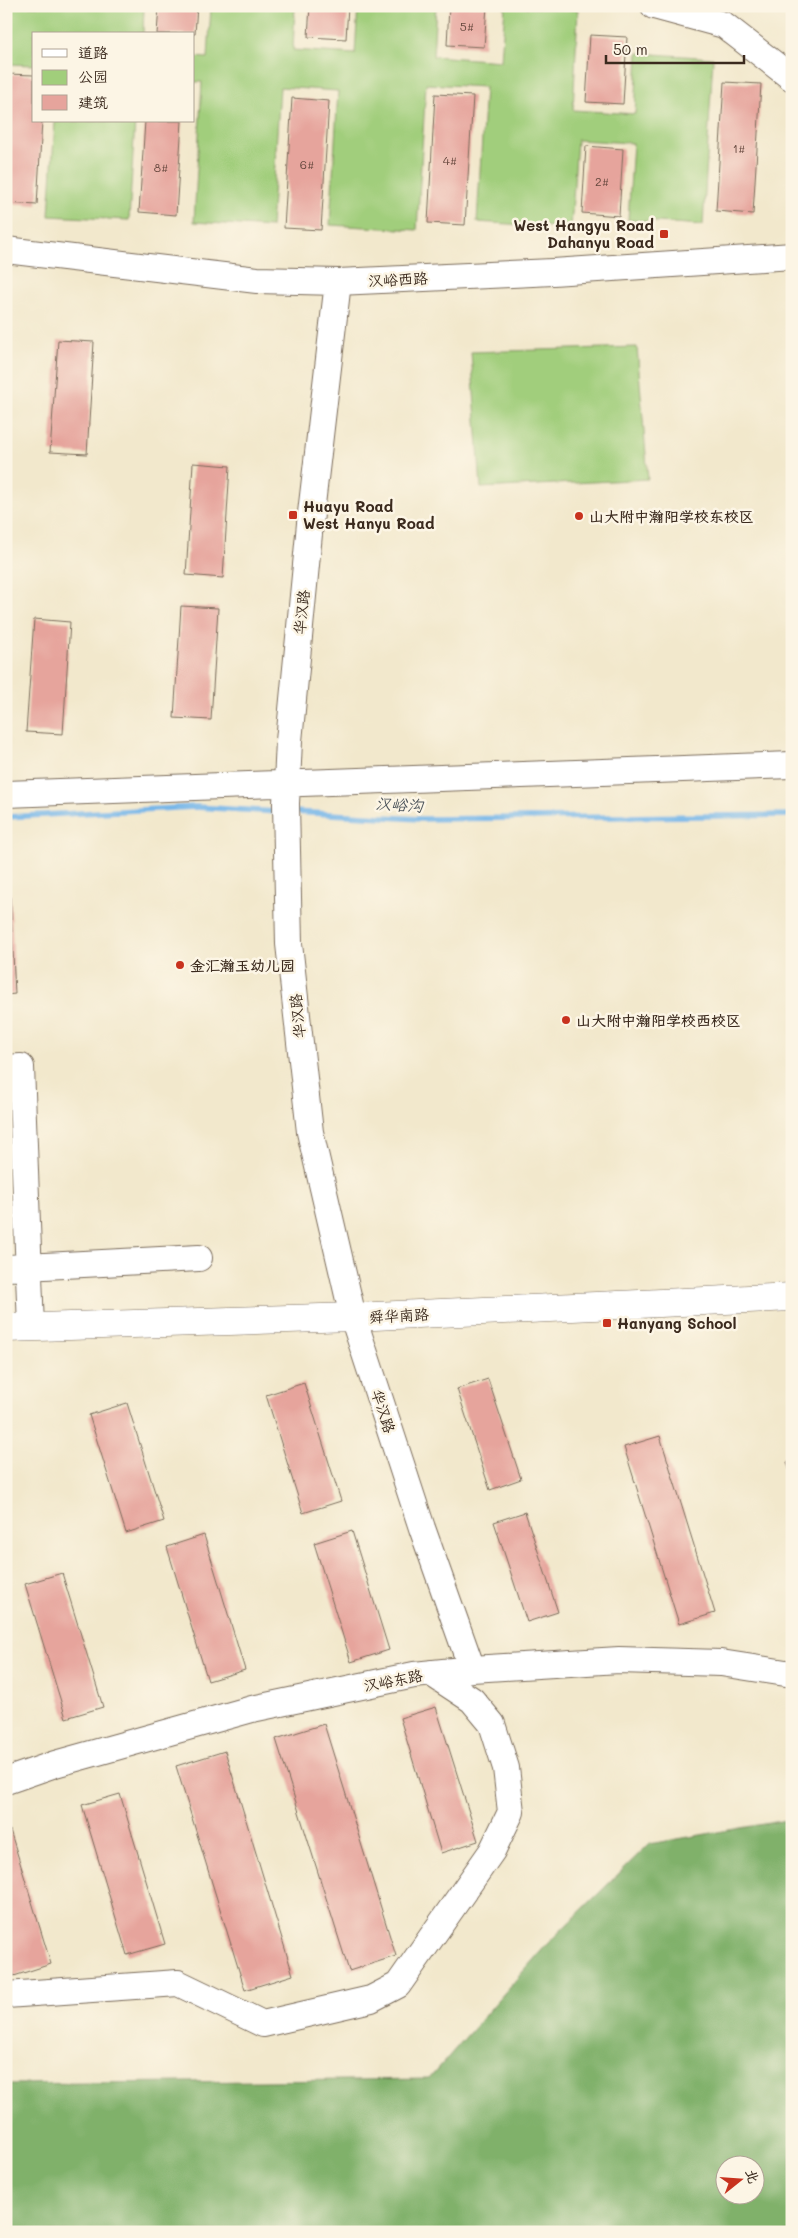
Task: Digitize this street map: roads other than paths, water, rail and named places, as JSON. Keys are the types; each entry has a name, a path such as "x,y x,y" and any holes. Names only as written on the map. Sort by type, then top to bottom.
{"main road":[{"name":"舜华南路","path":"19,1327 353,1317 792,1297"}],"street":[{"path":"654,6 724,25 792,78"},
{"name":"汉峪西路","path":"6,250 257,280 338,282 553,272 792,256"},
{"name":"华汉路","path":"338,282 311,513 286,802 289,944 310,1132 353,1317 422,1528 472,1669"},
{"path":"6,794 286,802 792,765"},
{"path":"6,1068 22,1067 18,1267 19,1327"},
{"path":"18,1267 199,1258"},
{"name":"汉峪东路","path":"6,1781 55,1764 252,1709 414,1675 472,1669 619,1660 721,1663 792,1674"},
{"path":"6,1995 178,1983 263,2024 372,1999 398,1985 492,1851 512,1812 506,1768 492,1724 472,1700 431,1673"}],"waterway":[{"name":"汉峪沟","path":"6,817 195,807 279,812"},
{"name":"汉峪沟","path":"293,812 420,819 792,815"}],"place":[{"name":"West Hangyu Road Dahanyu Road","path":"664,234"},
{"name":"Huayu Road West Hanyu Road","path":"293,515"},
{"name":"山大附中瀚阳学校东校区","path":"579,516"},
{"name":"金汇瀚玉幼儿园","path":"180,965"},
{"name":"山大附中瀚阳学校西校区","path":"566,1020"},
{"name":"Hanyang School","path":"607,1323"}]}
